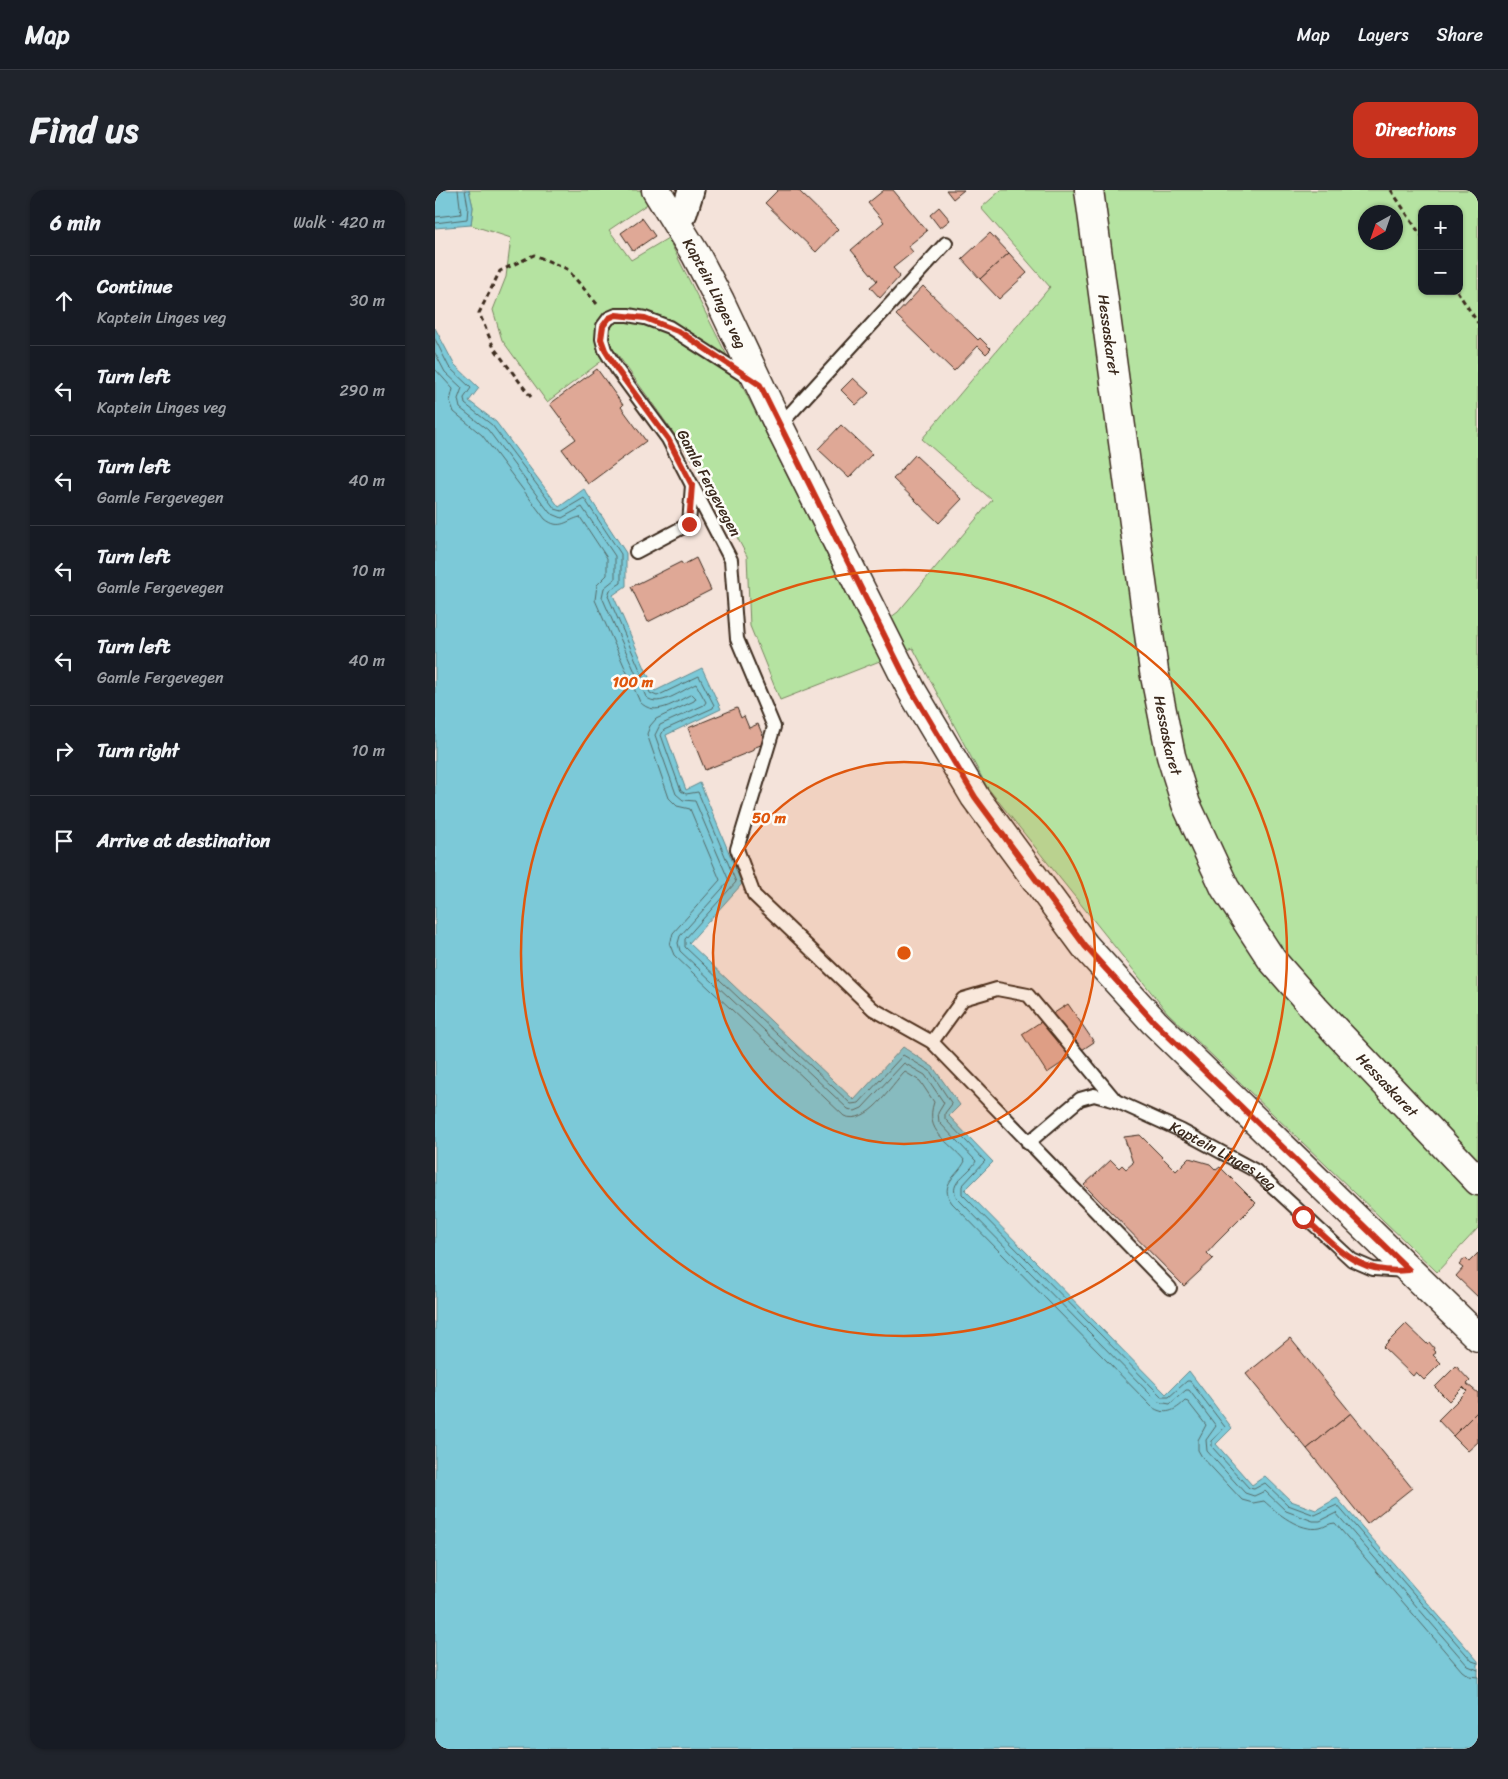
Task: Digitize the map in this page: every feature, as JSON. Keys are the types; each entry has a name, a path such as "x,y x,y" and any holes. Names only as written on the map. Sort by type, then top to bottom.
{"street":[{"name":"Kaptein Linges veg","path":"656,190 676,220 720,301 779,426 912,691 975,797 1079,938 1154,1022 1478,1336"},
{"path":"676,220 684,213 691,190"},
{"name":"Hessaskaret","path":"1089,190 1154,671 1171,756 1187,804 1225,888 1272,960 1316,1010 1478,1181"}],"lane":[{"path":"779,426 946,243"},
{"path":"609,318 616,315 628,315 645,318 669,327 760,385"},
{"name":"Gamle Fergevegen","path":"609,318 603,326 601,339 605,350 618,371 668,439 731,560 737,639 774,727 737,848 754,895 873,1009 932,1042"},
{"path":"636,552 689,524 692,485"},
{"path":"1116,1101 1028,995 997,989 963,999 932,1042 1170,1288"},
{"name":"Kaptein Linges veg","path":"1028,1143 1080,1098 1094,1095 1116,1101 1182,1131 1256,1171 1352,1260 1373,1269 1395,1272 1409,1270"}],"path":[{"path":"1391,190 1418,231"},
{"path":"531,397 494,348 479,313 500,271 534,255 567,270 609,318"},
{"path":"1460,295 1478,323"}],"green space":[{"path":"469,190 640,190 649,203 609,230 631,260 668,238 867,635 898,612 992,500 922,439 1050,287 981,208 1001,190 1478,190 1478,1228 1437,1272 1167,1012 987,787 913,648 780,700 750,626 747,556 705,477 615,351 547,402 502,340 493,310 506,277 511,238 471,225 473,207"}],"water":[{"path":"435,190 469,190 473,207 471,225 435,228"},
{"path":"435,328 454,364 479,388 469,401 496,422 559,507 584,489 626,553 626,586 613,595 655,691 702,668 721,709 666,735 686,790 700,783 742,884 689,943 854,1100 903,1047 933,1067 960,1105 949,1116 993,1162 965,1190 1166,1394 1189,1371 1232,1428 1216,1444 1252,1485 1265,1476 1291,1501 1316,1510 1337,1498 1478,1661 1478,1749 435,1749"}],"building":[{"path":"778,190 798,190 838,229 816,252 765,203"},
{"path":"884,190 893,190 927,231 908,246 913,252 893,268 900,276 880,298 870,287 877,281 851,250 884,222 868,203"},
{"path":"946,190 964,190 953,199"},
{"path":"939,207 950,220 940,228 930,215"},
{"path":"642,218 655,236 633,251 621,233"},
{"path":"990,233 1009,253 980,279 962,259"},
{"path":"1009,253 1027,273 999,299 980,279"},
{"path":"923,286 978,340 980,338 991,349 986,354 978,346 954,371 896,315"},
{"path":"597,369 623,405 621,407 646,441 588,484 562,449 576,439 550,404"},
{"path":"853,378 869,393 856,405 841,390"},
{"path":"841,425 872,454 849,478 818,449"},
{"path":"915,455 962,499 939,523 893,479"},
{"path":"696,558 711,590 648,622 631,587 681,562 683,565"},
{"path":"737,708 741,718 744,716 749,728 758,724 766,743 753,748 754,750 705,770 688,728"},
{"path":"1068,1004 1094,1042 1047,1073 1022,1034"},
{"path":"1140,1135 1176,1171 1189,1158 1210,1164 1216,1170 1220,1167 1256,1203 1207,1253 1213,1259 1184,1286 1084,1185 1111,1160 1119,1168 1122,1165 1126,1169 1133,1163 1124,1137"},
{"path":"1478,1253 1478,1297 1456,1276 1463,1268 1459,1265 1465,1258 1469,1262"},
{"path":"1406,1324 1427,1344 1429,1342 1436,1353 1433,1355 1441,1363 1424,1380 1416,1372 1413,1376 1383,1347"},
{"path":"1290,1338 1351,1413 1307,1449 1246,1374"},
{"path":"1456,1366 1470,1381 1467,1384 1478,1393 1478,1411 1453,1436 1438,1420 1467,1391 1463,1387 1449,1401 1435,1387"},
{"path":"1478,1411 1478,1442 1468,1451 1453,1436"},
{"path":"1351,1413 1412,1488 1367,1524 1307,1449"}],"route":[{"path":"689,524 692,485 668,439 618,371 605,350 601,339 603,326 609,318 616,315 645,318 680,332 760,385 912,691 975,797 1085,946 1154,1022 1409,1270 1395,1272 1373,1269 1359,1264 1303,1217"}]}
